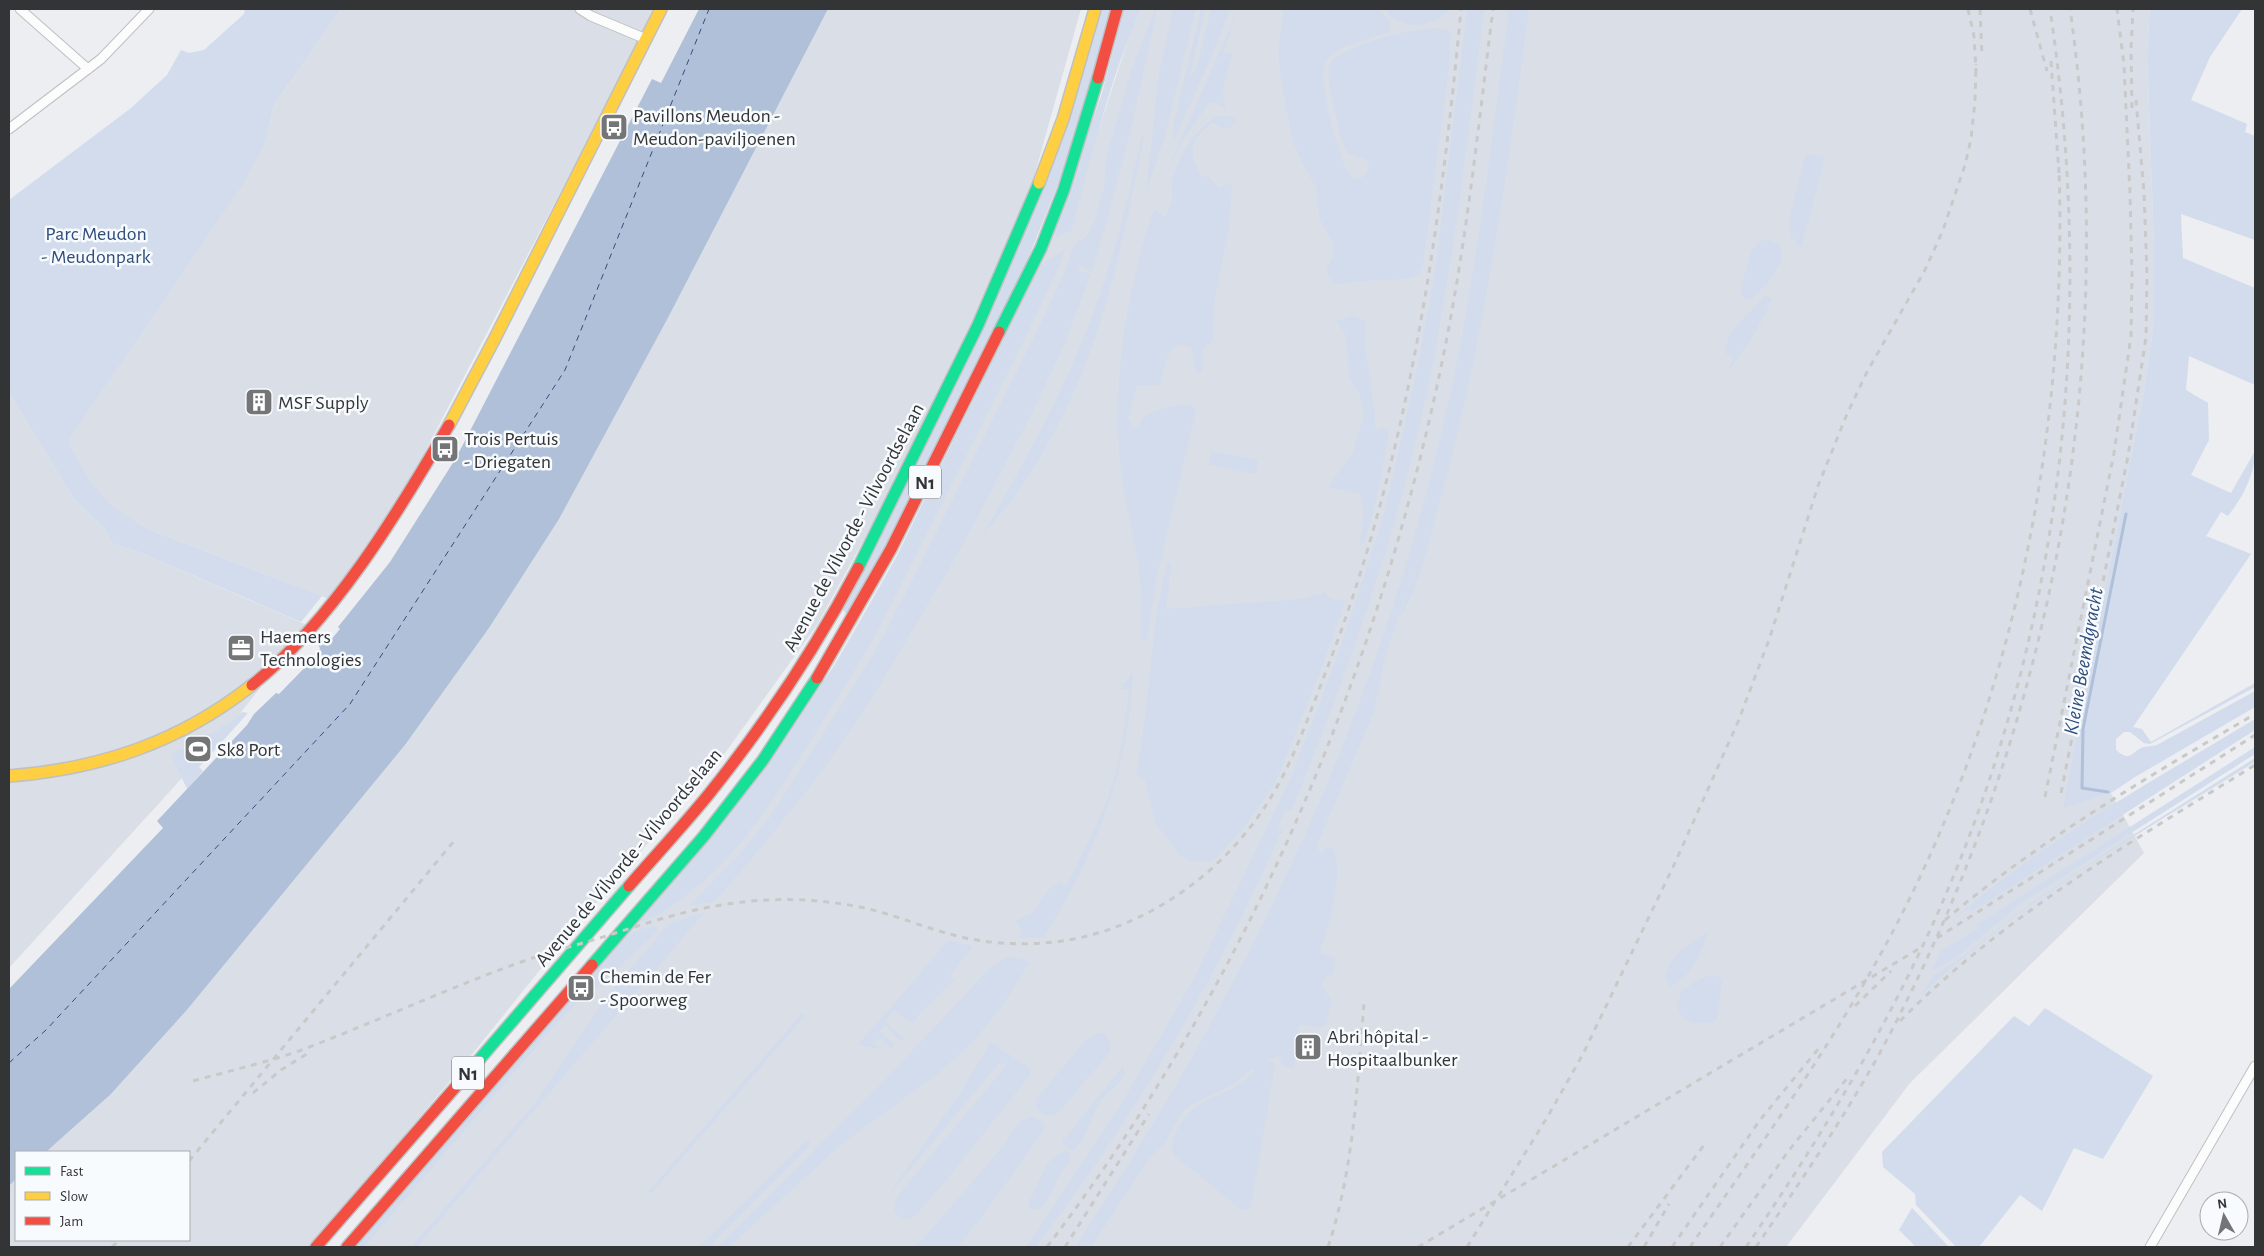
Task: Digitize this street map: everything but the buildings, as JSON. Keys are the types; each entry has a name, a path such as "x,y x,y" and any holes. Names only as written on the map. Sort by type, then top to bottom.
{"main road":[{"path":"9,776 72,770 98,764 149,747 176,735 245,692 287,655 306,634 376,544 430,460 484,359 661,9"},
{"name":"Avenue de Vilvorde - Vilvoordselaan","path":"316,1247 703,801 762,722 804,660 863,557 1002,278 1052,152 1095,9"},
{"name":"Avenue de Vilvorde - Vilvoordselaan","path":"346,1247 704,836 763,760 825,666 891,549 1041,248 1064,189 1100,73 1117,9"}],"street":[{"path":"20,9 88,69"},
{"path":"9,129 88,69 120,40 149,9"},
{"path":"580,9 591,16 646,39"},
{"path":"2150,1247 2255,1066"}],"shaded area":[{"path":"341,9 656,9 408,484 329,599 150,530 129,519 107,503 84,473 69,445 69,439 265,142 274,105"},
{"path":"699,9 828,9 670,314 559,519 489,628 405,745 186,1011 111,1094 47,1151 15,1151 15,1180 9,1186 9,989 163,828 157,821 247,725 254,714 276,693 279,694 319,653 320,648 317,643 320,640 330,641 340,629 338,627 390,562 456,458 652,79 661,83"},
{"path":"828,9 1081,9 1024,213 899,476 817,625 720,760 564,940 461,1068 310,1247 9,1247 9,1186 15,1180 15,1241 190,1241 190,1151 47,1151 111,1094 186,1011 405,745 489,628 670,314"},
{"path":"1141,9 2150,9 2147,53 2154,244 2154,321 2144,392 2064,807 2111,793 2144,853 1910,1083 1786,1247 354,1247 779,748 831,671 897,556 1085,171 1130,34"},
{"path":"9,392 74,499 104,528 113,544 134,550 309,626 234,721 9,968"}],"green space":[{"name":"Parc Meudon - Meudonpark","path":"245,9 341,9 274,105 265,142 245,181 69,439 69,444 93,484 111,504 135,522 150,530 322,596 301,622 134,550 113,544 104,528 74,499 9,392 9,200 131,108 167,75 181,50 189,53 204,50 244,14"},
{"path":"1100,9 1112,9 1069,157 1019,281 899,525 846,614 842,608 989,316"},
{"path":"1124,9 1141,9 1110,91 1071,231 1056,237 1053,233 1102,93"},
{"path":"1155,9 1157,9 1133,120 1092,272 1080,265 1078,271 1091,274 1062,350 1030,417 959,552 869,703 820,774 715,901 689,906 739,855 770,817 875,652 913,579 1042,321 1064,274 1074,244 1086,237 1094,222 1104,188 1106,158 1131,72"},
{"path":"1173,9 1196,9 1165,136 1146,192 1159,74"},
{"path":"1201,9 1205,9 1189,81 1198,62 1211,9 1230,9 1174,141 1174,123"},
{"path":"1283,9 1379,9 1390,22 1391,27 1388,32 1339,49 1333,53 1328,58 1324,69 1326,97 1340,154 1349,174 1359,179 1367,174 1369,164 1366,160 1348,153 1341,139 1329,84 1331,64 1335,58 1344,52 1391,36 1427,29 1450,31 1449,66 1423,264 1419,275 1406,279 1332,284 1332,280 1328,277 1327,268 1334,254 1334,243 1320,220 1316,187 1303,165 1294,144 1285,103 1278,56"},
{"path":"1384,9 1449,9 1435,21 1416,25 1398,21"},
{"path":"1467,9 1484,9 1456,224 1439,331 1429,384 1406,482 1350,660 1291,811 1286,809 1278,828 1282,830 1257,885 1201,993 1171,1046 1107,1148 1036,1247 1026,1247 1123,1101 1192,982 1290,780 1338,655 1383,518 1419,360 1436,264"},
{"path":"1509,9 1529,9 1503,196 1469,382 1455,443 1418,578 1413,593 1399,618 1425,535 1384,661 1374,712 1318,843 1321,854 1326,848 1331,847 1337,868 1334,898 1320,953 1336,958 1332,975 1327,976 1322,982 1323,988 1332,1001 1326,1024 1321,1027 1299,1025 1294,1068 1282,1065 1279,1056 1276,1056 1275,1059 1268,1058 1268,1061 1274,1063 1274,1071 1251,1206 1246,1210 1239,1208 1174,1155 1171,1146 1176,1132 1190,1112 1206,1101 1238,1085 1255,1070 1252,1068 1234,1084 1196,1102 1183,1111 1166,1141 1147,1162 1092,1246 1087,1244 1085,1247 1075,1247 1136,1152 1192,1057 1245,960 1293,861 1337,761 1376,658 1410,552 1439,443 1451,389 1472,281"},
{"path":"2150,9 2242,9 2210,57 2191,100 2247,124 2245,132 2255,136 2255,240 2181,214 2183,258 2255,288 2255,385 2189,356 2186,390 2208,403 2209,440 2191,475 2231,493 2255,451 2253,469 2243,494 2228,516 2221,512 2206,536 2251,554 2133,727 2142,729 2151,742 2255,683 2255,687 2150,744 2144,743 2130,732 2124,732 2116,739 2116,750 2127,756 2143,747 2157,745 2255,691 2255,707 2111,793 2063,808 2144,392 2154,321 2154,244 2147,53"},
{"path":"1238,10 1223,52 1233,54 1223,96 1227,110 1216,103 1209,103 1181,143 1163,180"},
{"path":"1219,116 1228,116 1241,122 1236,122 1228,129 1212,123 1196,140 1193,152 1201,175 1211,179 1219,188 1226,184 1231,184 1232,187 1229,228 1214,303 1213,341 1202,350 1203,372 1196,373 1191,348 1183,344 1177,345 1167,358 1161,382 1158,386 1137,385 1128,419 1131,422 1131,427 1135,429 1145,416 1160,409 1192,405 1196,410 1156,581 1147,640 1142,640 1142,600 1138,560 1120,463 1118,431 1120,366 1124,334 1136,270 1154,209 1165,217 1171,204 1171,185 1179,161 1196,134"},
{"path":"1142,136 1144,136 1137,172 1112,281 1102,316 1077,386 1056,429 1032,471 979,542 1042,427 1071,368 1103,287 1116,244"},
{"path":"1806,153 1825,158 1801,248 1791,236 1789,221"},
{"path":"1762,240 1773,241 1772,244 1778,243 1781,259 1769,281 1751,299 1747,300 1740,292 1751,251"},
{"path":"1065,249 1057,271 1017,355 875,636 787,779 742,842 706,879 662,912 635,924 779,748 847,646 897,556 1038,267"},
{"path":"1765,296 1772,298 1763,318 1727,373 1733,357 1724,352 1730,333"},
{"path":"1351,316 1366,321 1365,347 1375,426 1378,432 1383,427 1389,432 1375,505 1364,544 1360,542 1364,512 1360,494 1328,487 1353,452 1364,414 1359,393 1350,379 1345,333 1336,321"},
{"path":"1211,451 1258,460 1256,474 1209,465"},
{"path":"1168,560 1171,566 1166,609 1305,599 1325,592 1330,599 1345,601 1322,667 1275,784 1243,829 1213,861 1201,862 1188,860 1180,856 1156,823 1145,780 1136,774 1145,720 1157,613"},
{"path":"1133,670 1125,741 1117,776 1094,842 1079,875 1044,937 1018,938 1022,931 1016,921 1032,913 1048,890 1060,883 1066,886 1106,803 1118,761 1126,718 1129,690 1121,689 1121,684 1127,681"},
{"name":"Sk8 Port","path":"242,712 248,713 199,767 203,771 187,789 171,754 210,733 212,734 231,722"},
{"path":"2255,719 2255,730 1971,912 1969,909 1957,916 2028,861 2064,836"},
{"path":"2255,747 2255,754 2020,904 1957,957 1932,971 1941,951 1980,927 1978,924"},
{"path":"2255,758 2255,762 2125,842 2040,899 1999,929 1921,996 1932,977 1958,960 2031,903 2122,842"},
{"path":"704,913 417,1247 411,1247 534,1104 604,1000 661,933 672,922"},
{"path":"653,926 658,927 658,930 614,972 579,1000 554,1026 364,1247 354,1247 622,941 632,932"},
{"path":"1707,933 1694,965 1683,978 1670,987 1665,976 1676,956 1693,941"},
{"path":"948,941 973,946 950,976 954,980 920,1013 912,1024 895,1010 885,1022 909,1043 899,1039 885,1025 880,1031 894,1044 891,1048 879,1038 874,1043 880,1049 858,1045"},
{"path":"1011,957 1030,962 1001,1008 973,1042 940,1072 842,1144 729,1247 717,1247 881,1084 988,970 1001,960"},
{"path":"1711,975 1721,978 1722,983 1717,1020 1700,1023 1691,1022 1682,1016 1677,1007 1681,991 1701,978"},
{"path":"2045,1008 2153,1076 2103,1159 2074,1148 2042,1211 2020,1195 1979,1247 1956,1247 1916,1205 1915,1194 1883,1167 1882,1152 2014,1016 2029,1026"},
{"path":"802,1013 806,1015 651,1194 648,1192"},
{"path":"1100,1033 1105,1034 1110,1042 1110,1052 1058,1113 1051,1116 1042,1114 1036,1107 1038,1097 1086,1040"},
{"path":"991,1042 1028,1067 1031,1074 950,1176 917,1214 909,1219 899,1216 894,1208 898,1195 1006,1066 1000,1062 886,1198 958,1096"},
{"path":"1123,1066 1125,1075 1098,1105 1082,1140 1073,1150 1069,1149 1062,1142"},
{"path":"1032,1117 1043,1122 1042,1133 982,1217 957,1247 916,1247 1003,1146 1015,1128 1027,1118"},
{"path":"811,1139 807,1148 709,1247 699,1247 807,1140"},
{"path":"1067,1151 1070,1153 1070,1162 1062,1171 1049,1197 1040,1208 1035,1210 1029,1209 1029,1201 1046,1166 1060,1153"},
{"path":"1912,1208 1949,1247 1916,1247 1899,1230"}],"waterway":[{"name":"Kleine Beemdgracht","path":"2108,792 2082,788 2083,729 2126,514"}],"ferry route":[{"path":"9,1063 46,1030 350,704 565,370 709,9"}],"railway":[{"path":"193,1081 299,1051 465,983 532,958 692,911 739,902 808,900 843,904 871,910 946,933 977,940 1010,944 1058,942 1102,932 1129,922 1179,894 1202,877 1243,837 1260,814 1288,766 1310,714 1352,598 1377,516 1398,433 1416,349 1430,265 1442,180 1461,9"},
{"path":"1047,1247 1117,1148 1182,1045 1240,939 1293,829 1339,717 1379,602 1413,485 1441,367 1458,278 1493,9"},
{"path":"1968,9 1974,36 1976,71"},
{"path":"1980,9 1982,56"},
{"path":"2030,9 2047,71"},
{"path":"1746,1247 1799,1167 1849,1086 1916,960 1936,917 1980,808 2014,697 2040,585 2058,471 2068,356 2070,241 2064,125 2050,9"},
{"path":"1756,1247 1853,1099 1883,1047 1942,926 1991,801 2030,673 2059,543 2078,411 2086,277 2084,143 2070,9"},
{"path":"2045,797 2114,453 2131,336 2130,193 2124,65 2117,9"},
{"path":"2132,108 2131,49 2133,9"},
{"path":"2051,61 2059,173"},
{"path":"1467,1247 1548,1116 1583,1054 1674,865 1738,722 1769,640 1818,486 1847,414 1867,372 1925,270 1943,230 1965,165 1971,139 1976,64"},
{"path":"2061,793 2128,456 2146,337 2147,275 2144,192 2136,100"},
{"path":"1690,1247 1806,1078 1870,973 1919,880 1960,783 1994,684 2020,583 2040,480 2053,376 2059,272 2059,167"},
{"path":"2077,687 2081,653"},
{"path":"1945,920 2019,862 2096,810 2255,714"},
{"path":"1937,938 2255,735"},
{"path":"1900,1021 1940,983 2025,914 2116,852 2255,765"},
{"path":"190,1160 454,841"},
{"path":"1418,1247 1922,947"},
{"path":"1855,1006 1891,971"},
{"path":"1328,1247 1344,1188 1349,1157 1364,1004"},
{"path":"1672,1247 1760,1120 1819,1048"},
{"path":"253,1093 281,1070 310,1052"},
{"path":"1720,1247 1790,1149 1849,1076"},
{"path":"1065,1247 1149,1114"},
{"path":"1628,1247 1704,1145"},
{"path":"1644,1247 1669,1204"},
{"path":"112,1247 118,1241"}],"traffic: fast":[{"path":"999,332 1041,248 1064,189 1098,78"},
{"path":"858,568 978,325 1039,183"},
{"path":"592,965 704,836 763,760 817,678"},
{"path":"459,1083 629,886"}],"traffic: slow":[{"path":"449,425 661,9"},
{"path":"1039,183 1063,119 1095,9"},
{"path":"9,776 75,767 138,749 196,722 225,705 252,685"}],"traffic: jam":[{"path":"1098,78 1117,9"},
{"path":"817,678 891,549 999,332"},
{"path":"252,685 281,659 336,598 408,494 449,425"},
{"path":"629,886 699,806 770,713 825,627 858,568"},
{"path":"347,1247 592,965"},
{"path":"316,1247 459,1083"}],"place":[{"name":"Pavillons Meudon - Meudon-paviljoenen","path":"614,127"},
{"name":"MSF Supply","path":"259,402"},
{"name":"Trois Pertuis - Driegaten","path":"445,449"},
{"name":"Haemers Technologies","path":"241,648"},
{"name":"Sk8 Port","path":"198,749"},
{"name":"Chemin de Fer - Spoorweg","path":"581,988"},
{"name":"Abri hôpital - Hospitaalbunker","path":"1308,1047"}]}
